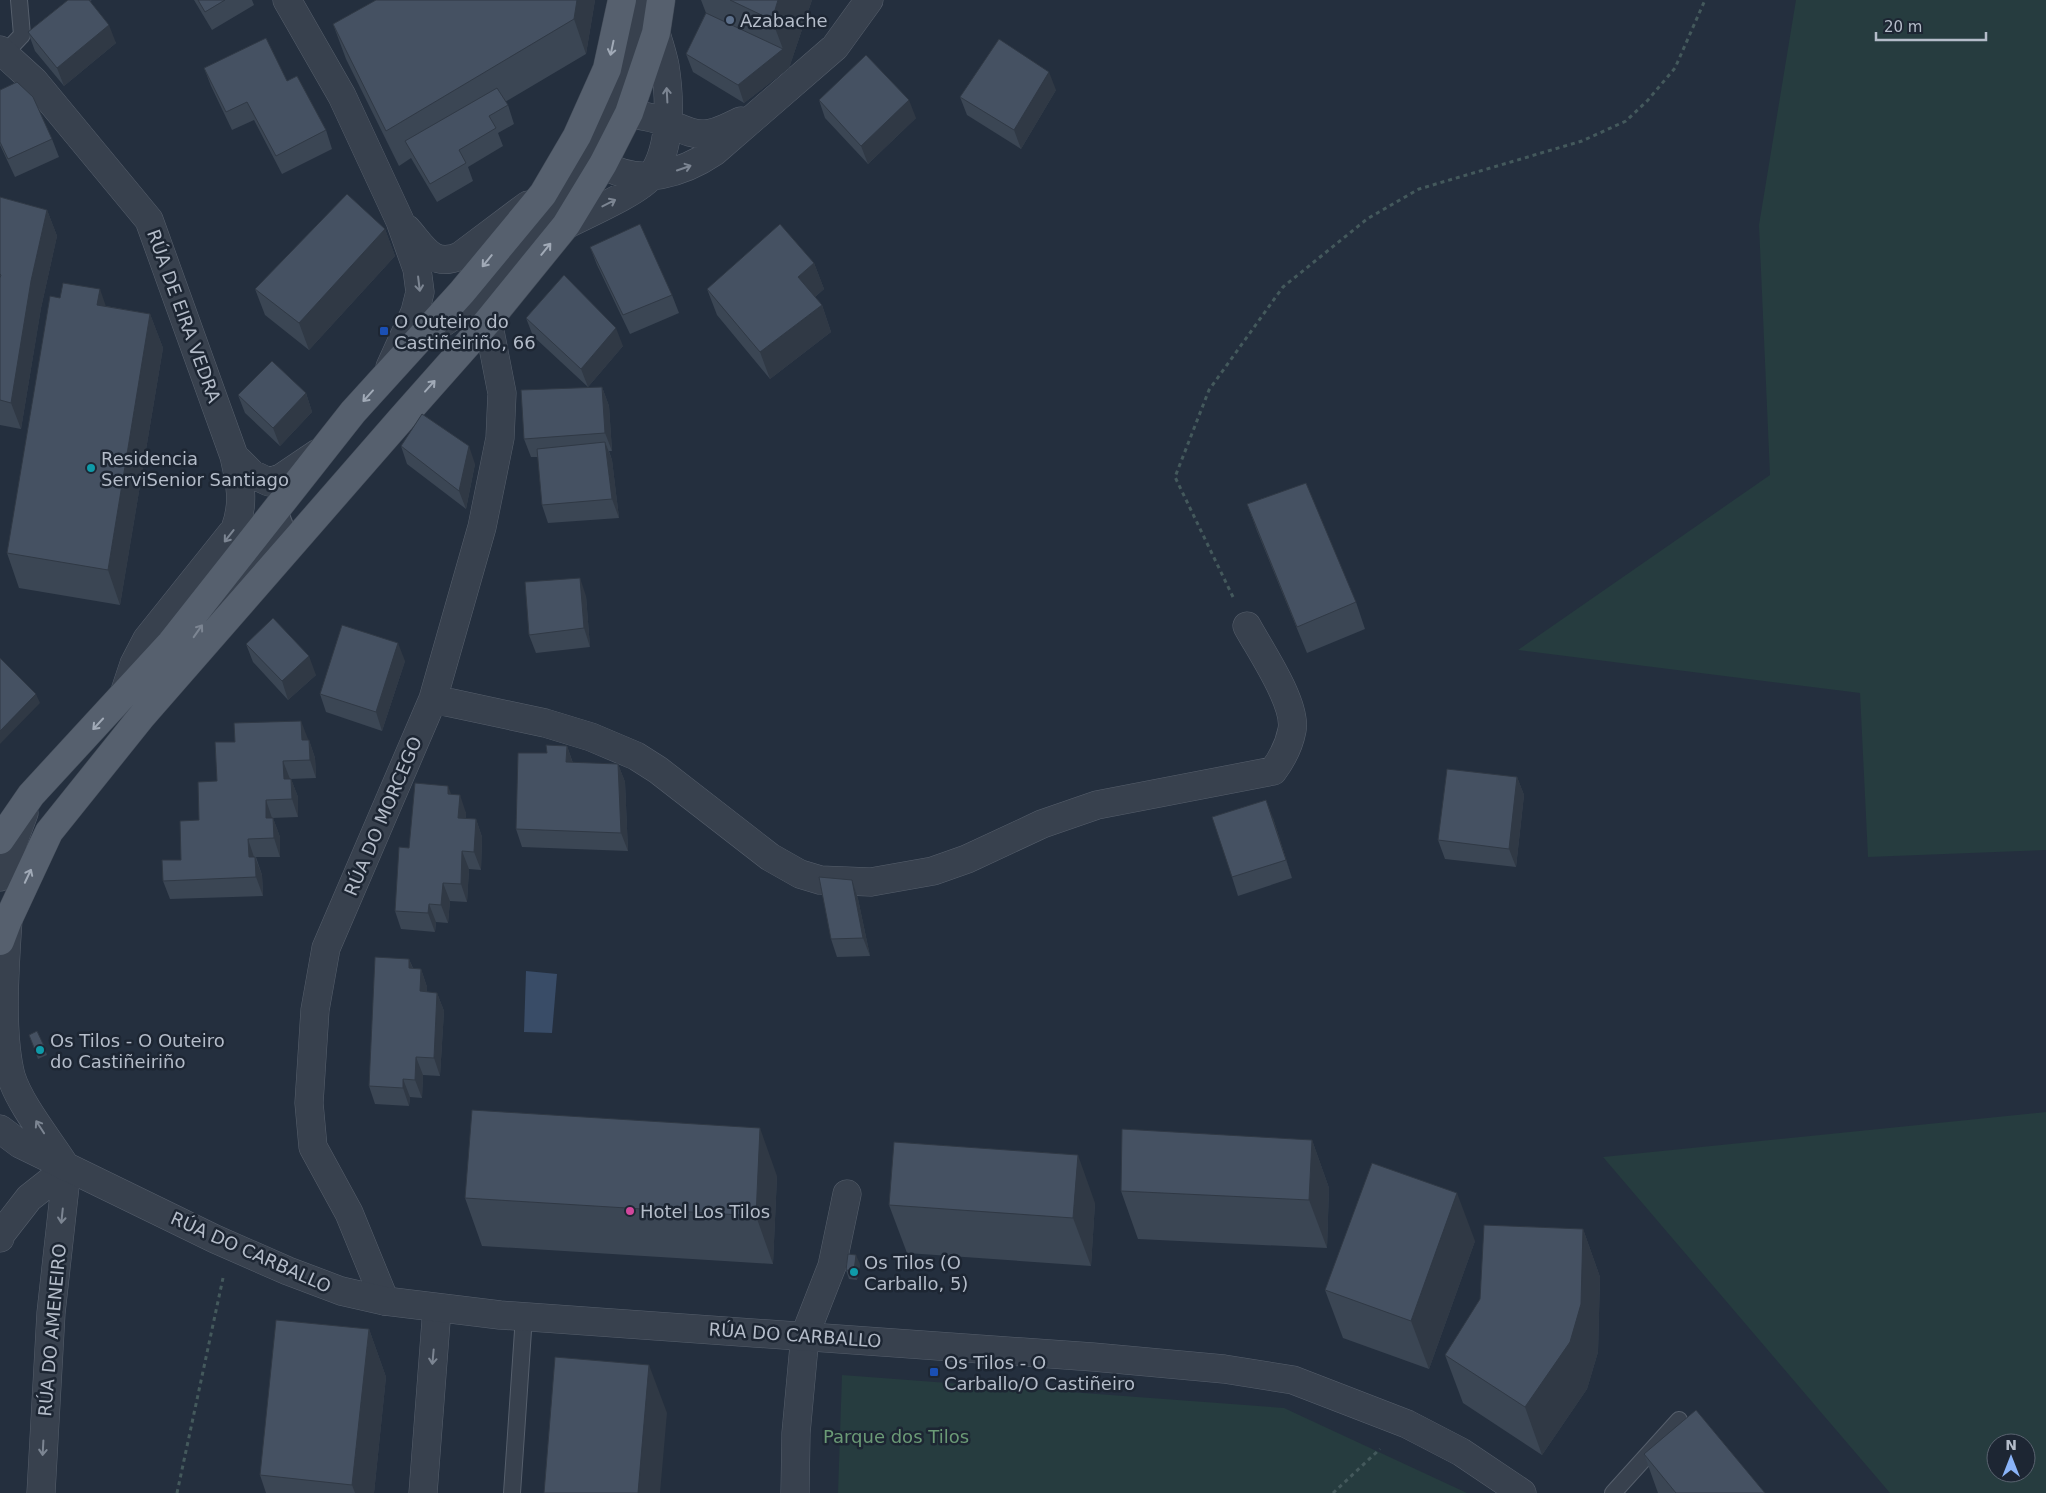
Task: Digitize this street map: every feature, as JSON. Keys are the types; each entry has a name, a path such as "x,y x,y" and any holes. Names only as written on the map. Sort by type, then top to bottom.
{"main road":[{"path":"4,931 49,832 172,643 277,513 353,412 462,292 543,194 577,136 607,69 622,0"},
{"path":"0,840 31,795 132,707 355,472 488,322 566,225 656,33 661,0"}],"street":[{"path":"288,0 342,96 400,221 416,268 420,292 415,312 387,374"},
{"path":"643,0 642,16 619,114 645,115 703,135 714,133 758,113"},
{"path":"422,336 478,300 495,284 597,157 615,170 631,175 651,175 676,171 696,164 714,152 834,47 869,0"},
{"path":"566,225 628,193 651,175 662,152 668,123 665,66 656,33"},
{"name":"RÚA DE EIRA VEDRA","path":"2,52 34,81 149,220 234,456 241,488 240,513 235,528 147,639 134,664 132,707"},
{"path":"400,221 429,254 439,260 450,260 460,256 543,194"},
{"name":"RÚA DO MORCEGO","path":"385,1301 349,1213 313,1147 309,1103 315,1010 326,948 433,699 482,527 500,438 502,393 488,322"},
{"path":"269,482 281,478 326,448"},
{"name":"RÚA DE EIRA VEDRA","path":"234,456 252,474 269,482"},
{"path":"433,699 545,723 591,737 636,756 658,770 770,857 800,874 820,880 871,882 933,871 967,858 1042,824 1097,805 1273,772 1284,755 1292,729 1292,717 1288,701 1247,626"},
{"path":"0,877 31,795"},
{"path":"0,1238 1,1234 29,1198 67,1168 22,1099 11,1076 4,1045 4,931"},
{"name":"RÚA DO CARBALLO","path":"0,1129 20,1144 215,1239 288,1271 341,1291 385,1301 437,1308 1093,1357 1224,1369 1293,1380 1407,1424 1461,1452 1522,1493"},
{"name":"RÚA DO AMENEIRO","path":"41,1493 51,1313 67,1168"},
{"path":"796,1493 796,1433 805,1335 832,1266 847,1194"},
{"path":"422,1493 437,1308"}],"lane":[{"path":"2,52 22,35 19,0"},
{"path":"240,513 277,513 296,519 355,472"},
{"path":"269,482 277,513"},
{"path":"512,1493 524,1316"},
{"path":"1613,1493 1679,1420"}],"path":[{"path":"1247,626 1175,477 1209,390 1283,287 1367,219 1419,189 1582,141 1626,121 1648,100 1675,68 1705,0"},
{"path":"177,1493 224,1273 215,1239"},
{"path":"1333,1493 1407,1424"}],"green space":[{"path":"1796,0 2046,0 2046,850 1868,857 1860,693 1518,650 1770,475 1759,225"},
{"path":"2046,1112 2046,1493 1890,1493 1603,1157"},
{"name":"Parque dos Tilos","path":"842,1375 1284,1408 1467,1493 838,1493"}],"water":[{"path":"526,971 557,974 552,1033 524,1032"}],"building":[{"path":"68,0 89,0 109,25 57,68 28,32"},
{"path":"198,0 225,0 205,12"},
{"path":"376,0 577,0 574,19 386,131 333,24"},
{"path":"730,0 778,0 772,20"},
{"path":"706,13 783,49 738,85 686,54"},
{"path":"266,38 287,81 297,76 326,130 276,156 247,102 226,112 204,68"},
{"path":"999,39 1049,72 1014,130 960,97"},
{"path":"866,55 909,100 861,146 819,100"},
{"path":"17,82 33,97 52,139 8,159 0,142 0,90"},
{"path":"497,88 508,105 489,116 496,128 459,150 466,163 430,184 405,141"},
{"path":"347,194 385,229 299,323 255,289"},
{"path":"0,197 47,210 31,281 11,403 0,400"},
{"path":"640,224 672,295 623,315 590,247"},
{"path":"780,224 814,263 798,277 822,305 760,352 707,289"},
{"path":"564,275 616,328 581,369 526,318"},
{"name":"Residencia ServiSenior Santiago","path":"63,283 100,289 97,305 150,314 108,570 7,553 50,296 60,298"},
{"path":"272,361 306,393 273,428 238,395"},
{"path":"602,387 605,433 524,439 521,390"},
{"path":"422,414 469,446 459,491 401,446"},
{"path":"605,442 612,499 542,505 537,449"},
{"path":"1306,483 1356,602 1297,627 1247,504"},
{"path":"580,578 584,628 529,635 525,582"},
{"path":"273,618 309,656 282,681 246,644"},
{"path":"342,625 398,643 376,712 320,694"},
{"path":"0,658 36,694 0,731"},
{"path":"301,721 302,740 309,740 310,760 283,761 284,779 291,779 292,799 266,800 266,818 273,818 274,838 248,839 249,857 255,857 256,877 163,881 162,860 181,860 180,821 199,820 198,782 217,781 215,742 235,742 234,723"},
{"path":"546,745 567,746 566,762 618,764 621,833 516,829 518,753 547,753"},
{"path":"1447,769 1517,777 1509,849 1438,840"},
{"path":"415,783 448,786 448,794 460,795 458,818 476,819 474,852 462,851 461,884 443,883 441,905 429,904 428,913 395,911 399,847 409,848"},
{"path":"1266,800 1286,860 1232,877 1212,817"},
{"path":"819,877 852,880 863,938 831,939"},
{"path":"375,957 409,959 409,968 421,969 420,991 437,993 434,1058 416,1057 415,1080 403,1079 403,1088 369,1086"},
{"path":"37,1031 44,1046 35,1050 29,1035"},
{"path":"472,1110 760,1128 756,1216 465,1198"},
{"path":"1122,1129 1312,1140 1309,1200 1121,1191"},
{"path":"894,1142 1078,1155 1073,1218 889,1205"},
{"path":"1372,1163 1457,1193 1411,1321 1325,1290"},
{"path":"1484,1225 1583,1229 1581,1304 1570,1342 1525,1407 1445,1355 1480,1299"},
{"path":"848,1254 856,1255 854,1271 846,1270"},
{"path":"276,1320 369,1329 352,1485 260,1475"},
{"path":"555,1357 649,1365 638,1493 544,1493"},
{"path":"1696,1410 1765,1493 1676,1493 1644,1454"}],"place":[{"name":"Azabache","path":"730,20"},
{"name":"O Outeiro do Castiñeiriño, 66","path":"384,331"},
{"name":"Residencia ServiSenior Santiago","path":"91,468"},
{"name":"Os Tilos - O Outeiro do Castiñeiriño","path":"40,1050"},
{"name":"Hotel Los Tilos","path":"630,1211"},
{"name":"Os Tilos (O Carballo, 5)","path":"854,1272"},
{"name":"Os Tilos - O Carballo/O Castiñeiro","path":"934,1372"}]}
